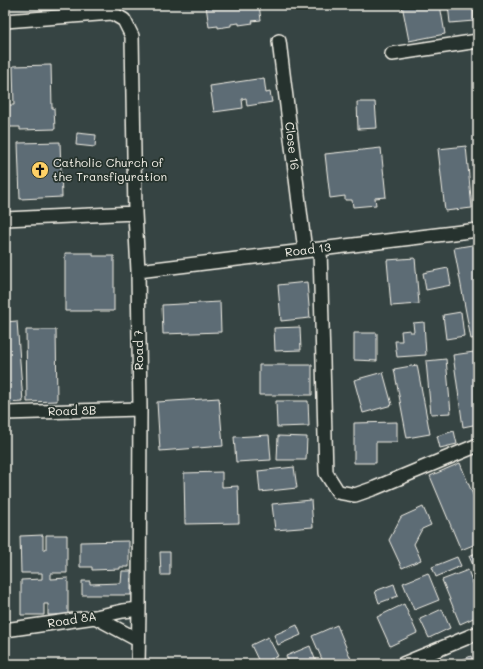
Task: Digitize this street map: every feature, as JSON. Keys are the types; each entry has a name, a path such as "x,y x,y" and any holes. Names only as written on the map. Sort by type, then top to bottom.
{"street":[{"name":"Road 7","path":"5,21 112,13 124,20 132,36 140,409 138,664"},
{"name":"Close 16","path":"279,41 306,250"},
{"path":"392,54 478,41"},
{"path":"5,219 135,214"},
{"name":"Road 13","path":"138,271 478,230"},
{"path":"320,249 326,473 338,492 355,495 478,445"},
{"name":"Road 8B","path":"5,413 140,409"},
{"name":"Road 8A","path":"5,630 139,609"},
{"path":"95,616 138,640"},
{"path":"403,664 478,633"}],"building":[{"path":"259,5 261,20 239,25 239,23 231,24 231,26 218,28 218,26 209,27 206,6"},
{"path":"402,5 440,5 445,34 409,41"},
{"path":"448,5 473,5 474,21 450,23"},
{"path":"51,65 52,108 54,108 55,129 20,130 20,127 5,127 5,105 14,105 13,66"},
{"path":"264,78 266,93 270,92 272,102 247,106 246,98 242,99 243,108 214,112 210,86"},
{"path":"357,102 375,102 377,128 358,129"},
{"path":"77,133 96,135 95,147 76,145"},
{"name":"Catholic Church of the Transfiguration","path":"60,142 62,197 20,199 18,143"},
{"path":"466,146 472,208 445,211 438,149"},
{"path":"381,148 386,197 375,198 376,205 353,207 352,200 345,200 345,196 330,198 325,154"},
{"path":"478,244 478,338 471,339 454,248"},
{"path":"65,253 93,253 93,256 114,256 114,311 65,311"},
{"path":"415,258 419,304 391,306 387,260"},
{"path":"5,262 7,262 8,314 5,314"},
{"path":"448,268 451,285 426,290 423,273"},
{"path":"307,282 310,318 281,321 278,285"},
{"path":"220,302 221,332 163,334 162,305"},
{"path":"461,312 464,336 446,339 443,315"},
{"path":"17,321 23,402 5,403 5,322"},
{"path":"424,322 426,355 397,357 395,341 402,341 401,331 410,330 410,332 414,332 413,323"},
{"path":"300,327 301,350 275,351 274,328"},
{"path":"26,330 56,330 57,401 27,402"},
{"path":"354,333 377,333 377,361 354,360"},
{"path":"474,352 478,382 478,424 463,427 453,355"},
{"path":"446,359 451,413 431,414 426,361"},
{"path":"259,365 312,365 312,395 259,395"},
{"path":"417,365 430,434 407,438 394,369"},
{"path":"383,372 392,405 363,413 354,380"},
{"path":"219,398 223,446 160,451 157,402"},
{"path":"276,401 308,401 309,426 277,427"},
{"path":"397,422 397,442 376,442 376,463 354,463 354,423"},
{"path":"454,431 457,444 440,448 437,436"},
{"path":"269,435 271,460 236,462 234,437"},
{"path":"278,436 307,437 306,460 277,460"},
{"path":"460,463 478,507 478,543 461,550 430,476"},
{"path":"294,467 297,488 260,492 258,471"},
{"path":"222,472 222,487 238,486 239,523 185,524 184,473"},
{"path":"311,500 313,527 275,530 272,504"},
{"path":"423,507 431,525 422,529 414,544 421,560 402,568 389,540 401,517"},
{"path":"43,535 43,549 46,549 46,535 67,535 67,573 51,573 51,579 68,578 68,615 48,615 48,604 44,604 44,615 21,615 21,580 42,579 42,573 21,573 20,536"},
{"path":"129,541 129,567 120,567 120,569 92,570 92,567 80,567 80,542"},
{"path":"160,552 170,552 170,575 161,575"},
{"path":"478,552 478,577 469,556"},
{"path":"457,557 461,566 436,577 432,567"},
{"path":"468,570 478,596 478,616 460,624 442,580"},
{"path":"122,571 131,571 131,595 82,595 82,581 90,581 90,584 121,583"},
{"path":"428,573 439,600 414,610 403,583"},
{"path":"394,584 398,596 379,603 375,591"},
{"path":"404,604 417,633 390,646 377,617"},
{"path":"442,609 450,628 429,638 420,619"},
{"path":"297,625 301,635 278,645 274,635"},
{"path":"337,625 353,664 324,664 312,636"},
{"path":"268,637 278,656 260,664 251,645"},
{"path":"310,646 317,664 290,664 286,656"},
{"path":"471,656 474,664 453,664"}],"place":[{"name":"Catholic Church of the Transfiguration","path":"40,170"}]}
